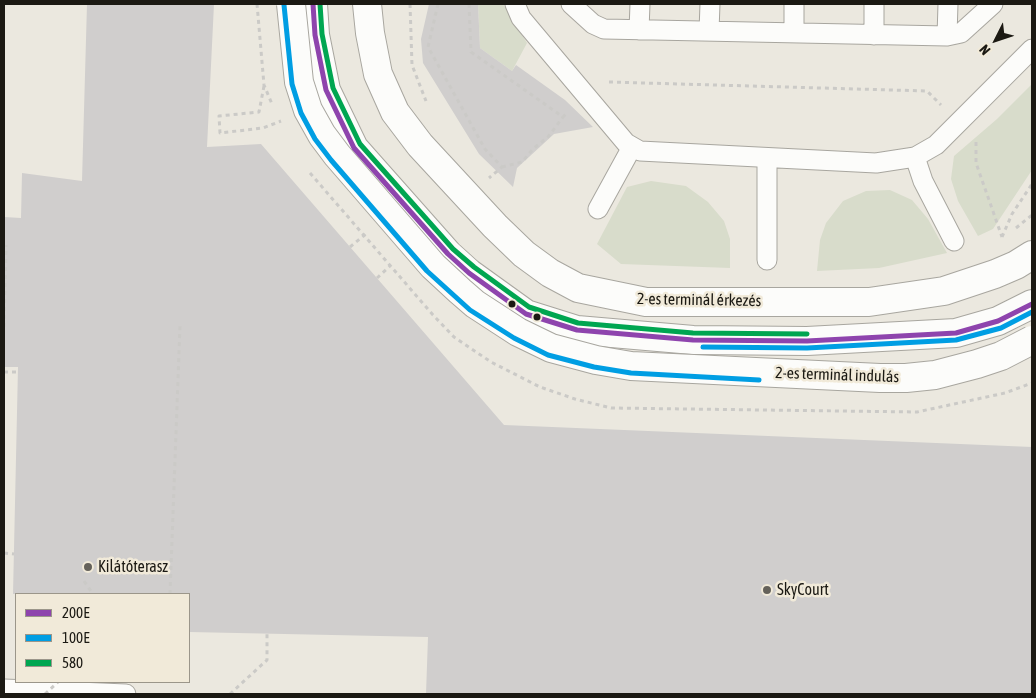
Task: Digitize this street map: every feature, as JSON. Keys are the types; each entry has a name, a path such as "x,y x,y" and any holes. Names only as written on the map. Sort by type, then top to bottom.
{"street":[{"name":"2-es terminál indulás","path":"291,4 299,82 308,110 322,135 337,155 434,266 460,292 518,332 551,348 596,360 631,366 871,378 906,378 934,375 978,364 1000,356 1032,340"},
{"path":"313,4 314,35 326,90 354,148 448,254 469,273 526,314 577,330 694,340 807,342 956,333 998,321 1032,304"},
{"name":"2-es terminál érkezés","path":"368,4 370,33 378,74 396,112 420,145 495,226 524,254 550,273 578,288 646,302 869,302 944,291 995,274 1016,265 1032,255"}],"lane":[{"path":"515,4 522,18 626,143 640,151 876,163 915,158 936,145 1032,50"},
{"path":"571,4 578,12 598,27 604,29 948,36 961,33 993,4"},
{"path":"640,4 640,30"},
{"path":"709,31 710,4"},
{"path":"794,4 794,33"},
{"path":"874,4 874,35"},
{"path":"948,4 948,36"},
{"path":"598,209 632,147"},
{"path":"767,158 767,260"},
{"path":"915,158 923,181 954,241"},
{"path":"4,689 126,694"}],"path":[{"path":"410,4 412,64 427,104"},
{"path":"438,4 428,47 485,148 502,166"},
{"path":"608,82 927,90 976,139 976,162 1002,237"},
{"path":"264,85 259,112 218,116 220,132 264,128"},
{"path":"496,183 490,176 502,166 522,162 533,149 548,137 564,117"},
{"path":"1002,237 1012,214 1032,184"},
{"path":"993,241 1002,237 1032,215"},
{"path":"4,327 6,245"},
{"path":"170,593 180,326"},
{"path":"4,372 18,372"},
{"path":"4,553 14,554"},
{"path":"84,581 92,593"},
{"path":"230,694 267,660 267,634"},
{"path":"45,694 57,683"}],"green space":[{"path":"478,4 503,4 527,43 512,71 480,48"},
{"path":"1032,84 1032,170 993,229 978,236 958,201 951,179 954,156 997,119"},
{"path":"651,181 686,186 708,202 724,221 730,239 730,268 621,264 597,244 627,187"},
{"path":"890,190 912,200 928,219 947,253 879,268 817,271 820,240 826,223 843,201 866,191"}],"building":[{"path":"87,4 214,4 207,147 261,144 504,425 1032,447 1032,694 426,694 428,637 190,632 190,593 13,594 18,367 4,367 4,217 21,218 22,173 82,181"},
{"path":"429,4 478,4 480,48 512,71 516,65 565,100 593,127 554,134 517,168 513,187 479,154 423,63 421,39"}],"transit line":[{"name":"200E","path":"313,4 315,35 326,90 354,148 448,254 469,273 526,314 577,330 693,340 807,341 956,333 998,321 1032,304"},
{"name":"580","path":"320,4 322,34 333,88 360,144 453,249 474,267 529,307 578,323 693,333 807,334"},
{"name":"100E","path":"284,5 292,84 301,113 315,139 427,271 470,310 514,338 548,355 594,367 631,373 759,380"},
{"name":"100E","path":"703,347 807,348 956,340 1001,328 1032,312"}],"place":[{"name":"Kilátóterasz","path":"88,567"},
{"name":"SkyCourt","path":"767,590"}]}
